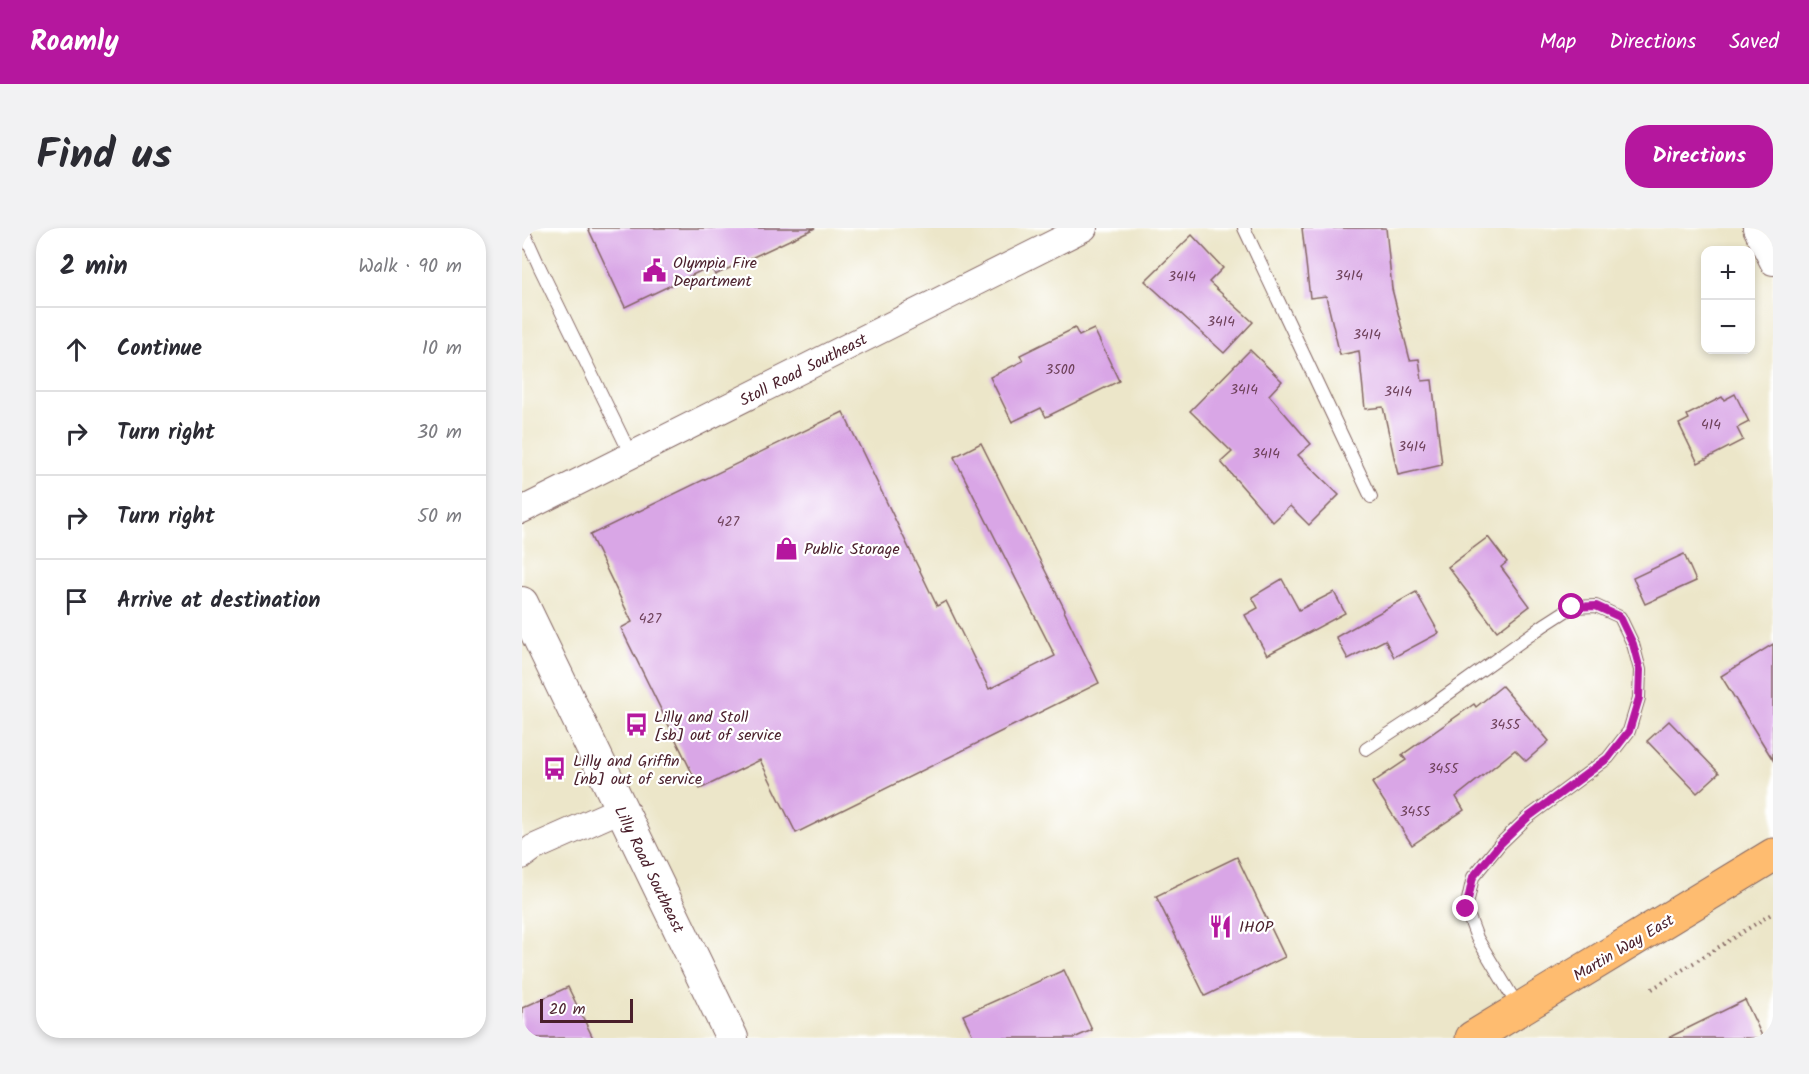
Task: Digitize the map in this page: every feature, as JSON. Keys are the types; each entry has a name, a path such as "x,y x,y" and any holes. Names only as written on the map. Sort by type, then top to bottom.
{"main road":[{"name":"Martin Way East","path":"1472,1038 1773,855"}],"street":[{"name":"Stoll Road Southeast","path":"522,510 1084,228"},
{"path":"1756,228 1773,262"},
{"name":"Lilly Road Southeast","path":"522,603 732,1038"},
{"path":"522,856 534,848 621,809"}],"lane":[{"path":"522,228 631,455"},
{"path":"1244,228 1371,497"},
{"path":"1366,749 1572,607 1596,606 1620,617 1633,644 1640,670 1639,698 1629,731 1608,758 1520,824 1473,877 1466,909 1477,938 1520,1009"}],"path":[{"path":"1652,989 1773,913"}],"building":[{"name":"Olympia Fire Department","path":"588,228 815,228 715,275 711,266 625,307"},
{"path":"1302,228 1386,228 1392,289 1410,360 1419,359 1422,381 1432,380 1442,465 1398,475 1383,407 1365,409 1359,351 1340,355 1326,296 1310,298"},
{"path":"1192,235 1223,268 1209,282 1253,322 1224,353 1145,281"},
{"path":"1075,328 1079,336 1094,329 1119,381 1046,417 1041,408 1012,422 990,377 1023,361 1020,355"},
{"path":"1250,350 1282,381 1269,395 1311,444 1298,455 1339,495 1309,525 1290,506 1273,522 1221,462 1232,452 1190,411"},
{"path":"1735,394 1749,422 1737,428 1743,440 1698,463 1679,424 1689,419 1687,415 1722,397 1724,400"},
{"path":"843,412 937,606 946,601 989,689 1055,656 954,457 981,443 1099,683 796,833 760,760 700,789 621,628 632,622 590,535"},
{"path":"1488,537 1507,562 1501,567 1530,606 1497,631 1448,567"},
{"path":"1684,554 1696,581 1645,604 1633,578"},
{"path":"1282,579 1299,610 1334,592 1345,613 1267,655 1245,615 1258,608 1252,597"},
{"path":"1416,592 1439,633 1394,657 1385,640 1348,659 1336,637"},
{"path":"1773,644 1773,760 1721,676"},
{"path":"1502,686 1549,741 1526,761 1515,750 1456,797 1464,810 1412,845 1372,783 1406,760 1402,755 1474,704 1476,707"},
{"path":"1669,721 1719,773 1697,793 1647,741"},
{"name":"IHOP","path":"1237,857 1285,957 1205,996 1156,896"},
{"path":"1064,970 1092,1030 1074,1038 974,1038 963,1015"},
{"path":"568,987 593,1038 522,1038 522,1008"},
{"path":"1745,1000 1763,1038 1668,1038"}],"place":[{"name":"Olympia Fire Department","path":"655,271"},
{"name":"Public Storage","path":"786,548"},
{"name":"Lilly and Stoll [sb] out of service","path":"636,725"},
{"name":"Lilly and Griffin [nb] out of service","path":"555,769"},
{"name":"IHOP","path":"1221,926"}],"route":[{"path":"1466,909 1473,877 1500,844 1527,818 1608,758 1629,731 1639,698 1640,670 1633,644 1620,617 1596,606 1572,607"}]}
